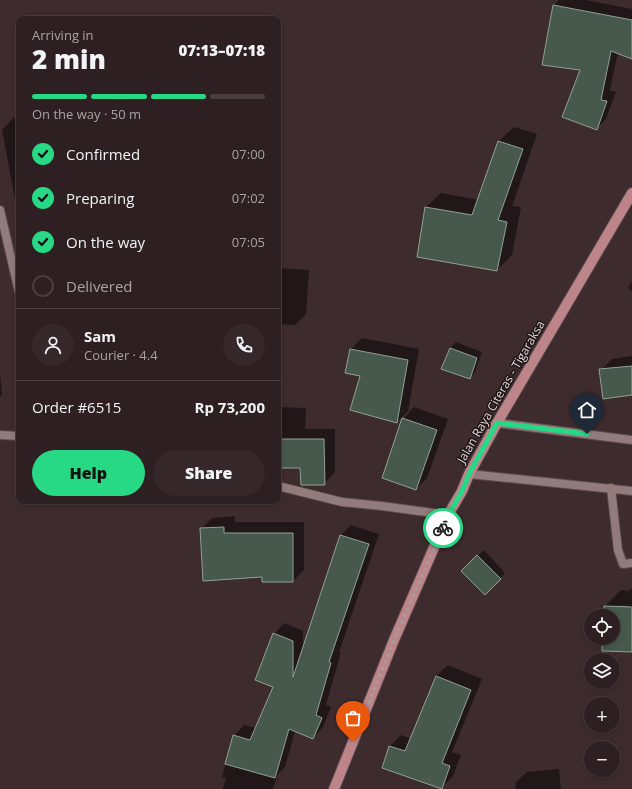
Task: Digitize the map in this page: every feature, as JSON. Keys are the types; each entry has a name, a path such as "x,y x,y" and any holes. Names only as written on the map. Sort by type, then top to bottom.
{"main road":[{"name":"Jalan Raya Citeras - Tigaraksa","path":"334,789 394,640 448,515 497,423 632,193"}],"street":[{"path":"0,210 16,279"},
{"path":"497,423 632,440"},
{"path":"0,435 16,436"},
{"path":"469,474 632,491"},
{"path":"281,487 342,502 448,515"},
{"path":"611,488 618,550 623,564 632,563"}],"building":[{"path":"553,5 632,20 632,59 611,51 601,100 607,101 597,130 562,117 580,70 542,65"},
{"path":"498,141 523,149 498,220 507,222 497,271 417,257 425,207 472,215"},
{"path":"450,348 477,358 470,379 441,369"},
{"path":"350,349 408,360 397,423 350,410 360,376 345,373"},
{"path":"632,366 632,395 603,399 599,369"},
{"path":"402,418 437,430 416,490 382,478"},
{"path":"281,439 324,439 325,485 301,485 300,468 281,468"},
{"path":"224,527 224,533 293,533 293,582 262,582 262,577 203,581 200,528"},
{"path":"340,535 369,544 329,662 331,663 316,715 322,718 313,739 289,729 275,778 225,764 233,735 250,740 273,687 255,680 273,633 293,641 293,677"},
{"path":"477,555 501,579 485,595 461,571"},
{"path":"604,606 632,607 632,652 602,651 602,645 620,645 620,609 604,609"},
{"path":"436,676 471,690 442,763 450,766 442,789 382,768 389,746 405,751"}],"way so far":[{"path":"353,742 394,640 443,528"}],"route":[{"path":"443,528 469,474 497,423 587,434"}]}
